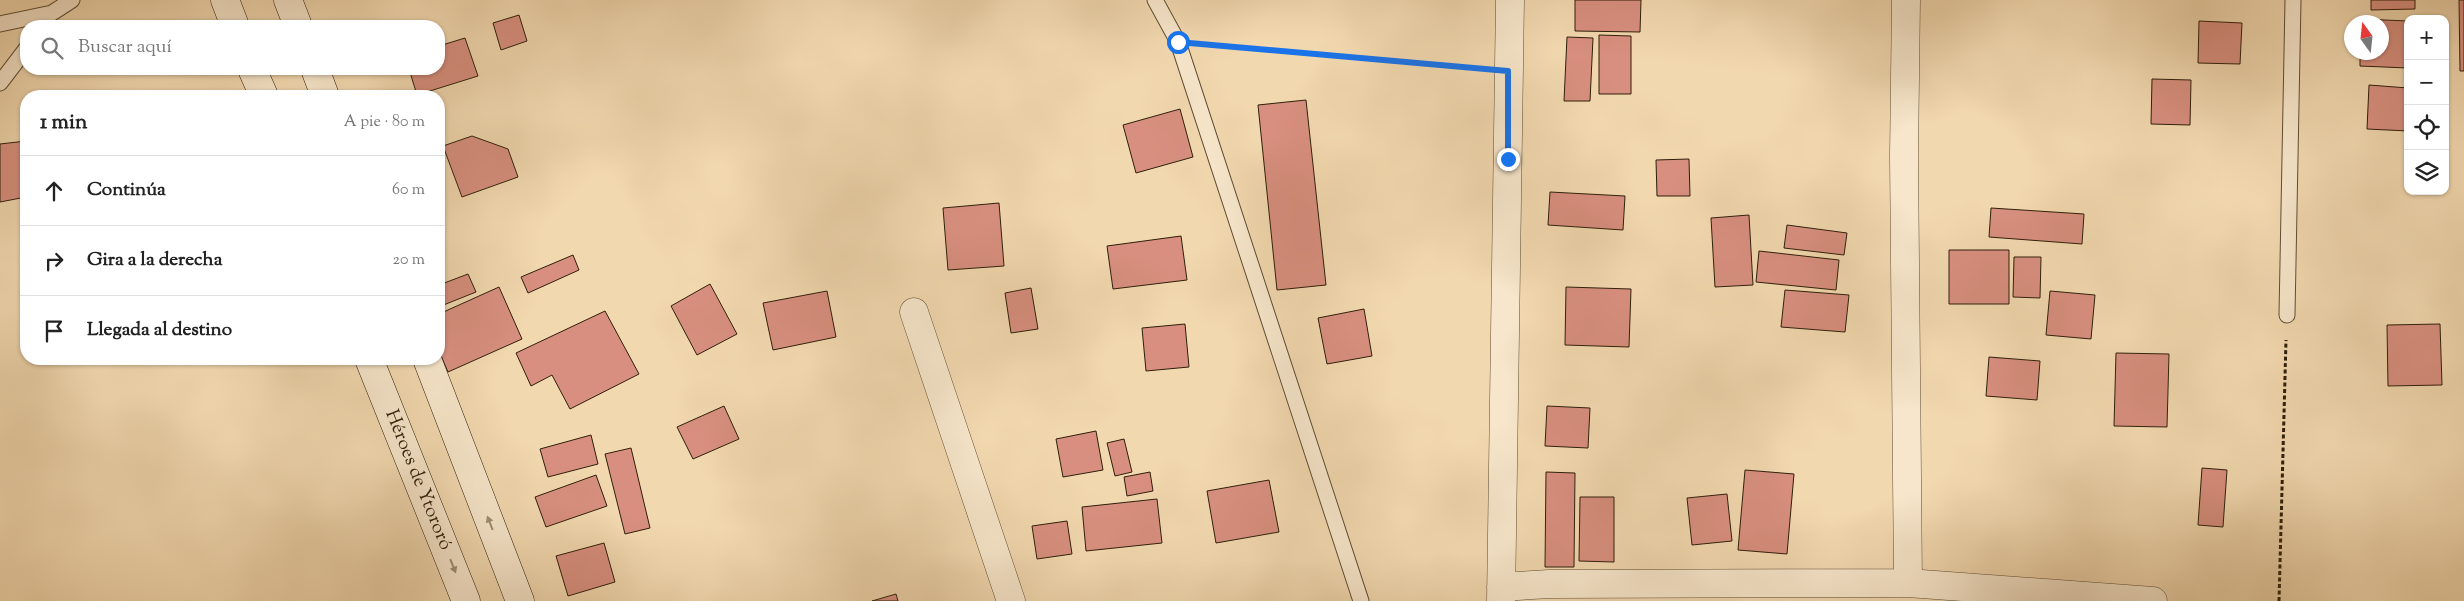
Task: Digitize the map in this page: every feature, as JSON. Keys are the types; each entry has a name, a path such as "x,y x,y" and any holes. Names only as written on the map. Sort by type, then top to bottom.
{"street":[{"path":"225,0 233,20"},
{"path":"288,0 296,20"},
{"path":"1510,0 1501,594 1548,584 1908,583 2153,601"},
{"path":"1906,0 1904,156 1908,583"},
{"path":"255,75 261,90"},
{"path":"317,75 323,90"},
{"path":"914,312 1011,601"},
{"name":"Héroes de Ytororó","path":"371,365 466,601"},
{"path":"429,365 520,601"}],"lane":[{"path":"47,20 52,13 72,0"},
{"path":"1155,0 1178,42 1361,601"},
{"path":"2287,315 2293,0"},
{"path":"0,24 52,13"},
{"path":"0,83 20,57"}],"path":[{"path":"1178,42 1508,71"},
{"path":"2279,601 2287,315"}],"building":[{"path":"1575,0 1641,0 1640,32 1575,31"},
{"path":"2371,0 2415,0 2415,9 2371,10"},
{"path":"2459,0 2464,0 2464,71 2460,71"},
{"path":"519,15 527,41 501,50 493,23"},
{"path":"2389,20 2404,21 2404,68 2360,66 2360,60 2389,60"},
{"path":"2199,21 2242,23 2240,64 2198,63"},
{"path":"1599,35 1631,36 1631,94 1599,94"},
{"path":"1567,37 1593,38 1590,101 1564,101"},
{"path":"465,38 478,76 433,90 415,90 411,75 445,75 445,44"},
{"path":"2152,79 2191,80 2190,125 2151,124"},
{"path":"2369,85 2404,88 2404,131 2367,129"},
{"path":"1306,100 1326,285 1277,290 1258,105"},
{"path":"1180,109 1193,157 1136,173 1123,125"},
{"path":"472,136 508,149 518,177 462,197 445,151 445,145"},
{"path":"20,142 20,198 0,202 0,144"},
{"path":"1689,159 1690,196 1657,196 1656,160"},
{"path":"1550,192 1625,196 1623,230 1548,225"},
{"path":"999,203 1004,266 948,270 943,208"},
{"path":"1991,208 2084,214 2082,244 1989,237"},
{"path":"1749,215 1753,285 1715,287 1711,218"},
{"path":"1787,225 1847,233 1844,255 1784,248"},
{"path":"1181,236 1187,280 1113,289 1107,246"},
{"path":"1949,250 2009,250 2009,304 1949,304"},
{"path":"1759,251 1839,260 1836,290 1756,282"},
{"path":"573,255 579,270 528,293 521,277"},
{"path":"2014,257 2041,257 2040,298 2013,297"},
{"path":"468,274 476,292 445,304 445,283"},
{"path":"710,284 737,334 697,355 671,306"},
{"path":"499,287 522,339 448,372 445,365 445,311"},
{"path":"1566,287 1631,289 1629,347 1565,345"},
{"path":"1031,288 1038,329 1011,333 1005,293"},
{"path":"1785,290 1849,295 1845,332 1781,327"},
{"path":"827,291 836,337 773,350 763,303"},
{"path":"2050,291 2095,295 2091,339 2046,335"},
{"path":"1364,309 1372,356 1327,364 1318,318"},
{"path":"605,311 639,374 570,409 552,375 531,386 516,353"},
{"path":"1185,324 1189,367 1146,371 1142,328"},
{"path":"2440,324 2442,385 2388,386 2387,325"},
{"path":"2116,353 2169,354 2167,427 2114,426"},
{"path":"1989,357 2040,361 2037,400 1986,396"},
{"path":"724,406 739,439 693,459 677,427"},
{"path":"1547,406 1590,408 1588,448 1545,446"},
{"path":"1096,431 1103,470 1063,477 1056,439"},
{"path":"591,435 598,464 548,477 540,449"},
{"path":"1124,439 1132,472 1115,476 1107,443"},
{"path":"631,448 650,528 625,534 605,454"},
{"path":"2202,468 2227,470 2223,527 2198,525"},
{"path":"1745,470 1794,474 1787,554 1738,550"},
{"path":"1150,472 1153,491 1127,496 1124,477"},
{"path":"1546,472 1575,473 1574,567 1545,567"},
{"path":"596,475 607,506 546,527 535,497"},
{"path":"1269,480 1279,532 1216,543 1207,491"},
{"path":"1727,494 1732,541 1692,545 1687,498"},
{"path":"1580,497 1614,497 1614,562 1579,561"},
{"path":"1157,499 1162,543 1086,551 1082,507"},
{"path":"1067,521 1072,554 1037,559 1032,526"},
{"path":"604,543 615,582 568,596 556,556"},
{"path":"896,594 898,601 872,601"}],"route":[{"path":"1178,42 1508,71 1508,159"}]}
